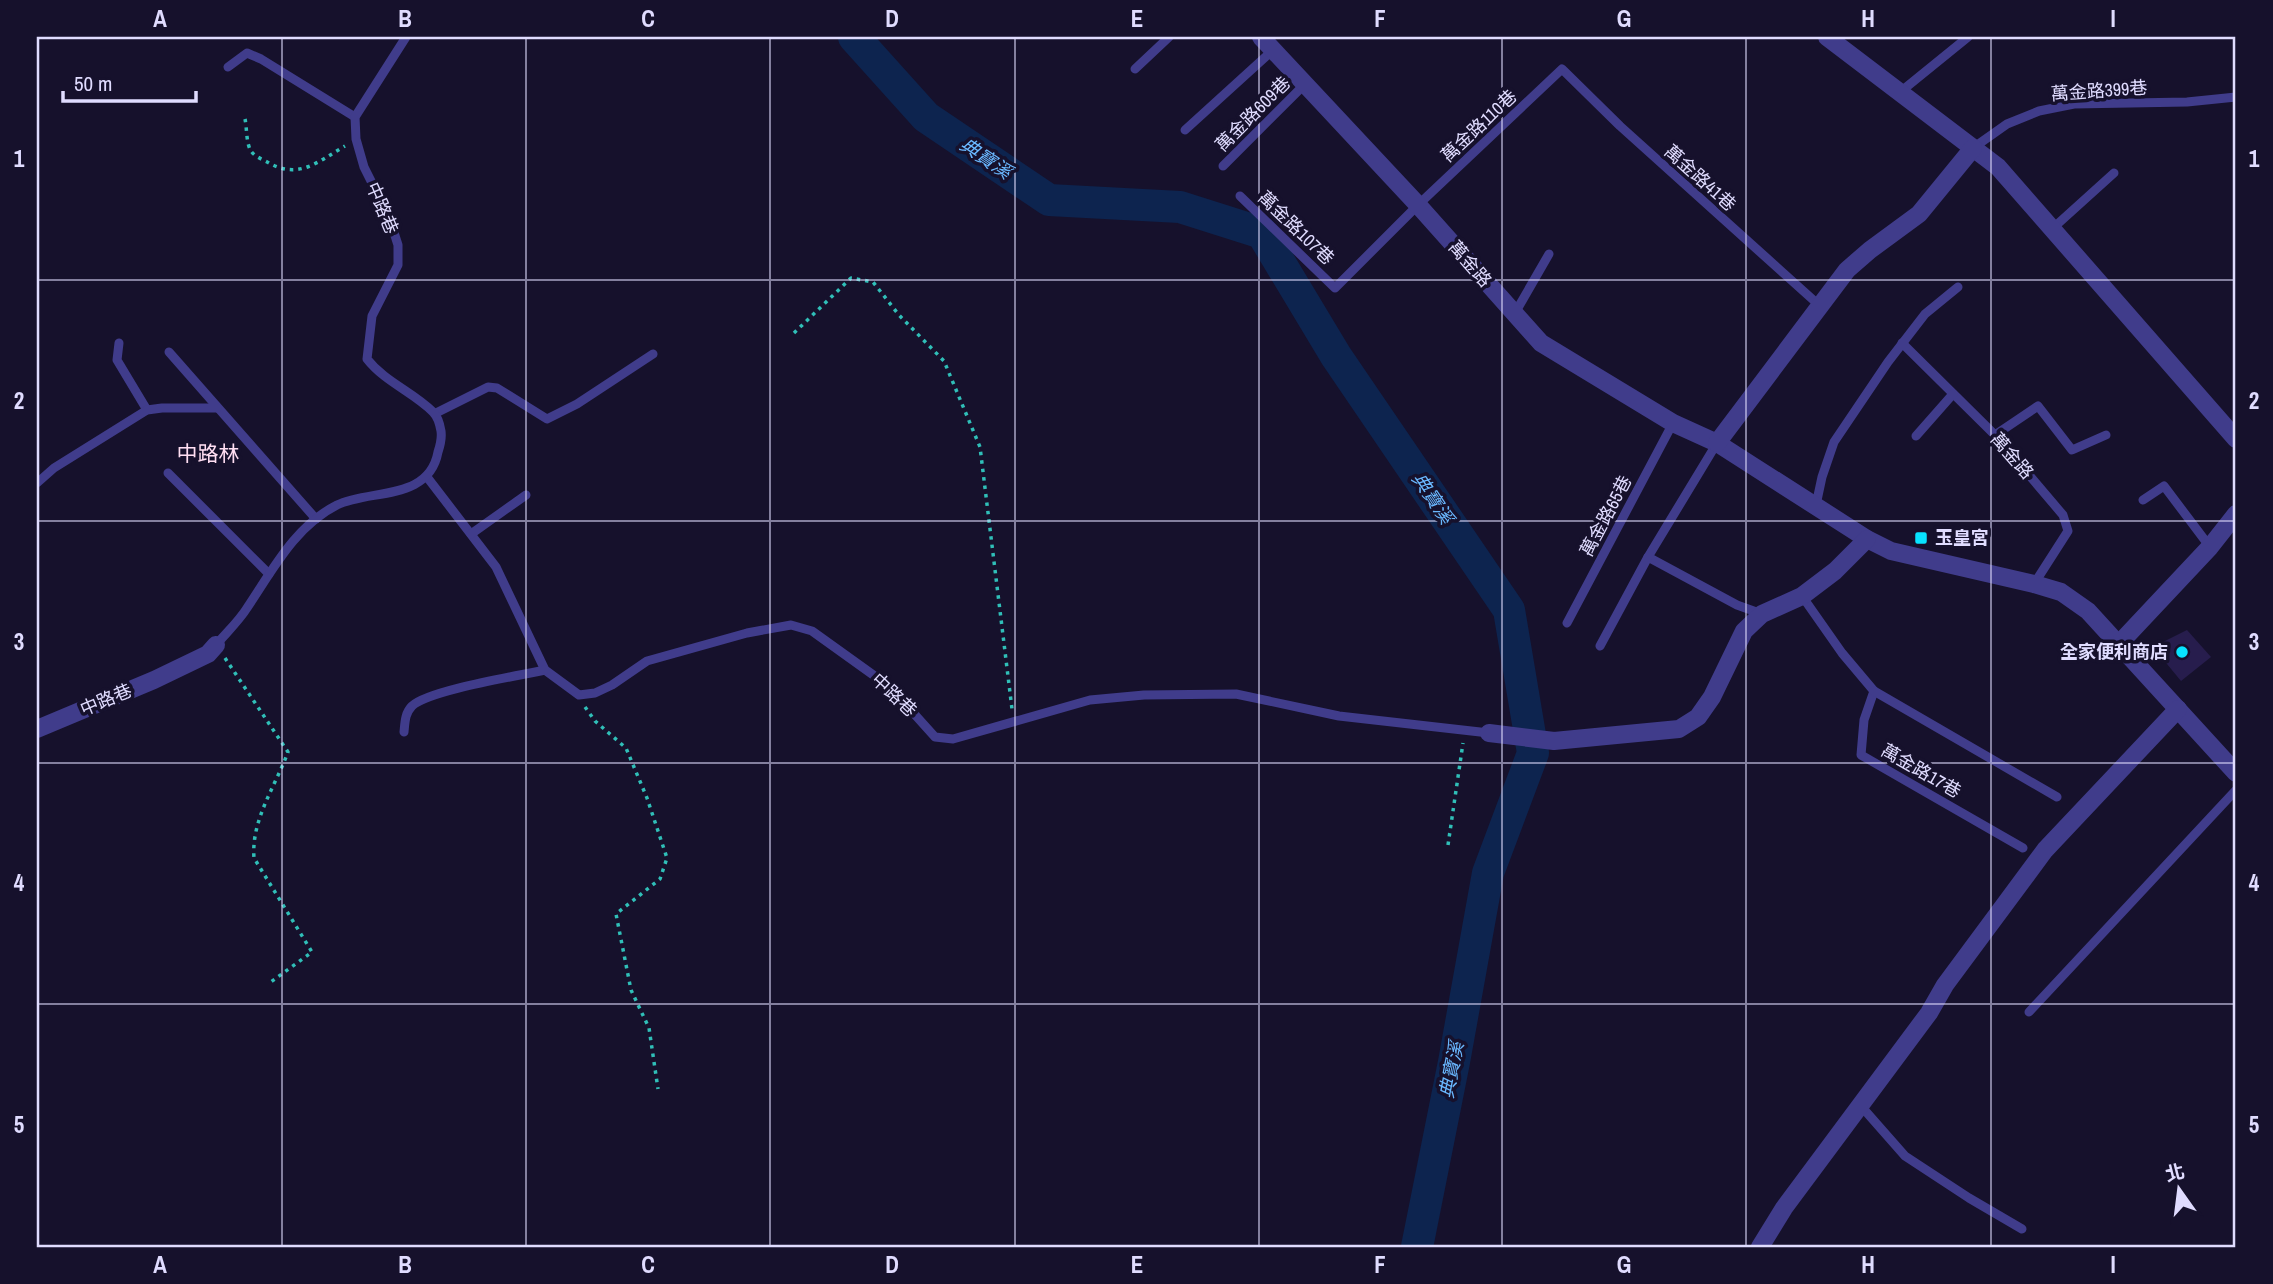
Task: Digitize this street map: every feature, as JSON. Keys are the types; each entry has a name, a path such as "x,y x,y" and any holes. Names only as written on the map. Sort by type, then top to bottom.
{"street":[{"path":"1827,37 1998,167 2236,439"},
{"name":"萬金路","path":"1267,43 1418,205 1541,343 1672,423 1717,443 1867,540 1891,551 2034,584 2061,593 2088,611 2236,773"},
{"path":"1717,443 1847,270 1919,214 1973,148"},
{"path":"2118,646 2210,547 2236,514"},
{"path":"1489,733 1554,741 1679,729 1698,717 1712,697 1744,631 1762,614 1802,596 1835,571 1867,540"},
{"name":"中路巷","path":"37,729 154,680 208,654 216,645"},
{"path":"1760,1247 1784,1208 1929,1013 1945,985 2045,850 2178,709"}],"lane":[{"path":"228,67 247,53 355,117 406,37"},
{"path":"1135,69 1169,37"},
{"path":"1899,93 1968,37"},
{"path":"1185,130 1267,43"},
{"name":"萬金路110巷","path":"1418,205 1562,69"},
{"name":"萬金路41巷","path":"1562,69 1620,127 1820,306"},
{"name":"萬金路609巷","path":"1223,166 1305,84"},
{"name":"萬金路399巷","path":"1973,148 2007,124 2039,111 2074,104 2187,102 2236,97"},
{"name":"中路巷","path":"355,117 356,139 364,167 389,218 398,245 398,265 372,316 367,359 394,385 436,414"},
{"path":"2052,229 2114,173"},
{"name":"萬金路107巷","path":"1240,196 1335,288 1418,205"},
{"path":"1514,314 1549,254"},
{"path":"1816,505 1834,442 1925,314 1958,287"},
{"path":"119,342 117,360 147,410"},
{"name":"萬金路","path":"1902,343 1995,435 2068,524 2068,531 2034,584"},
{"path":"169,352 316,519"},
{"path":"579,695 545,670 496,567 427,477 437,461 442,434 436,414 488,387 497,388 547,419 577,404 653,354"},
{"path":"1916,436 1953,394"},
{"path":"1995,435 2038,406 2072,450 2106,435"},
{"path":"37,483 54,468 147,410 217,408"},
{"name":"萬金路65巷","path":"1567,623 1672,423"},
{"path":"1600,646 1648,557 1717,443"},
{"path":"168,473 269,574"},
{"name":"中路巷","path":"216,645 246,610 286,548 316,519 353,499 394,494 427,477"},
{"path":"2143,500 2164,486 2210,547"},
{"path":"471,534 526,495"},
{"path":"1648,557 1737,605 1762,614"},
{"path":"1802,596 1842,653 1874,691 2057,797"},
{"name":"中路巷","path":"579,695 595,693 612,685 647,661 747,633 791,625 812,631 890,687 935,737 953,739 1090,700 1144,695 1236,694 1339,716 1489,733"},
{"path":"404,732 407,713 413,705 431,695 545,670"},
{"name":"萬金路17巷","path":"1874,691 1864,720 1861,755 2022,848"},
{"path":"2029,1012 2236,790"},
{"path":"1861,1106 1905,1156 2022,1229"}],"path":[{"path":"245,119 250,149 254,154 291,172 307,167 356,139"},
{"path":"794,333 851,278 873,282 899,315 944,361 980,447 1014,721"},
{"path":"216,645 288,752 260,816 253,848 254,858 312,952 268,985"},
{"path":"579,695 585,709 595,721 626,748 647,798 667,858 660,879 616,914 631,990 649,1028 658,1089"},
{"path":"1448,845 1463,730"}],"building":[{"name":"全家便利商店","path":"2187,630 2211,657 2181,681 2153,647"}],"waterway":[{"name":"典寶溪","path":"854,37 926,117 1049,200 1180,207 1262,233 1336,356 1509,610 1533,753 1488,873 1417,1247"}],"place":[{"name":"玉皇宮","path":"1921,538"},
{"name":"全家便利商店","path":"2182,652"}],"district":[{"name":"中路林","path":"208,454"}]}
